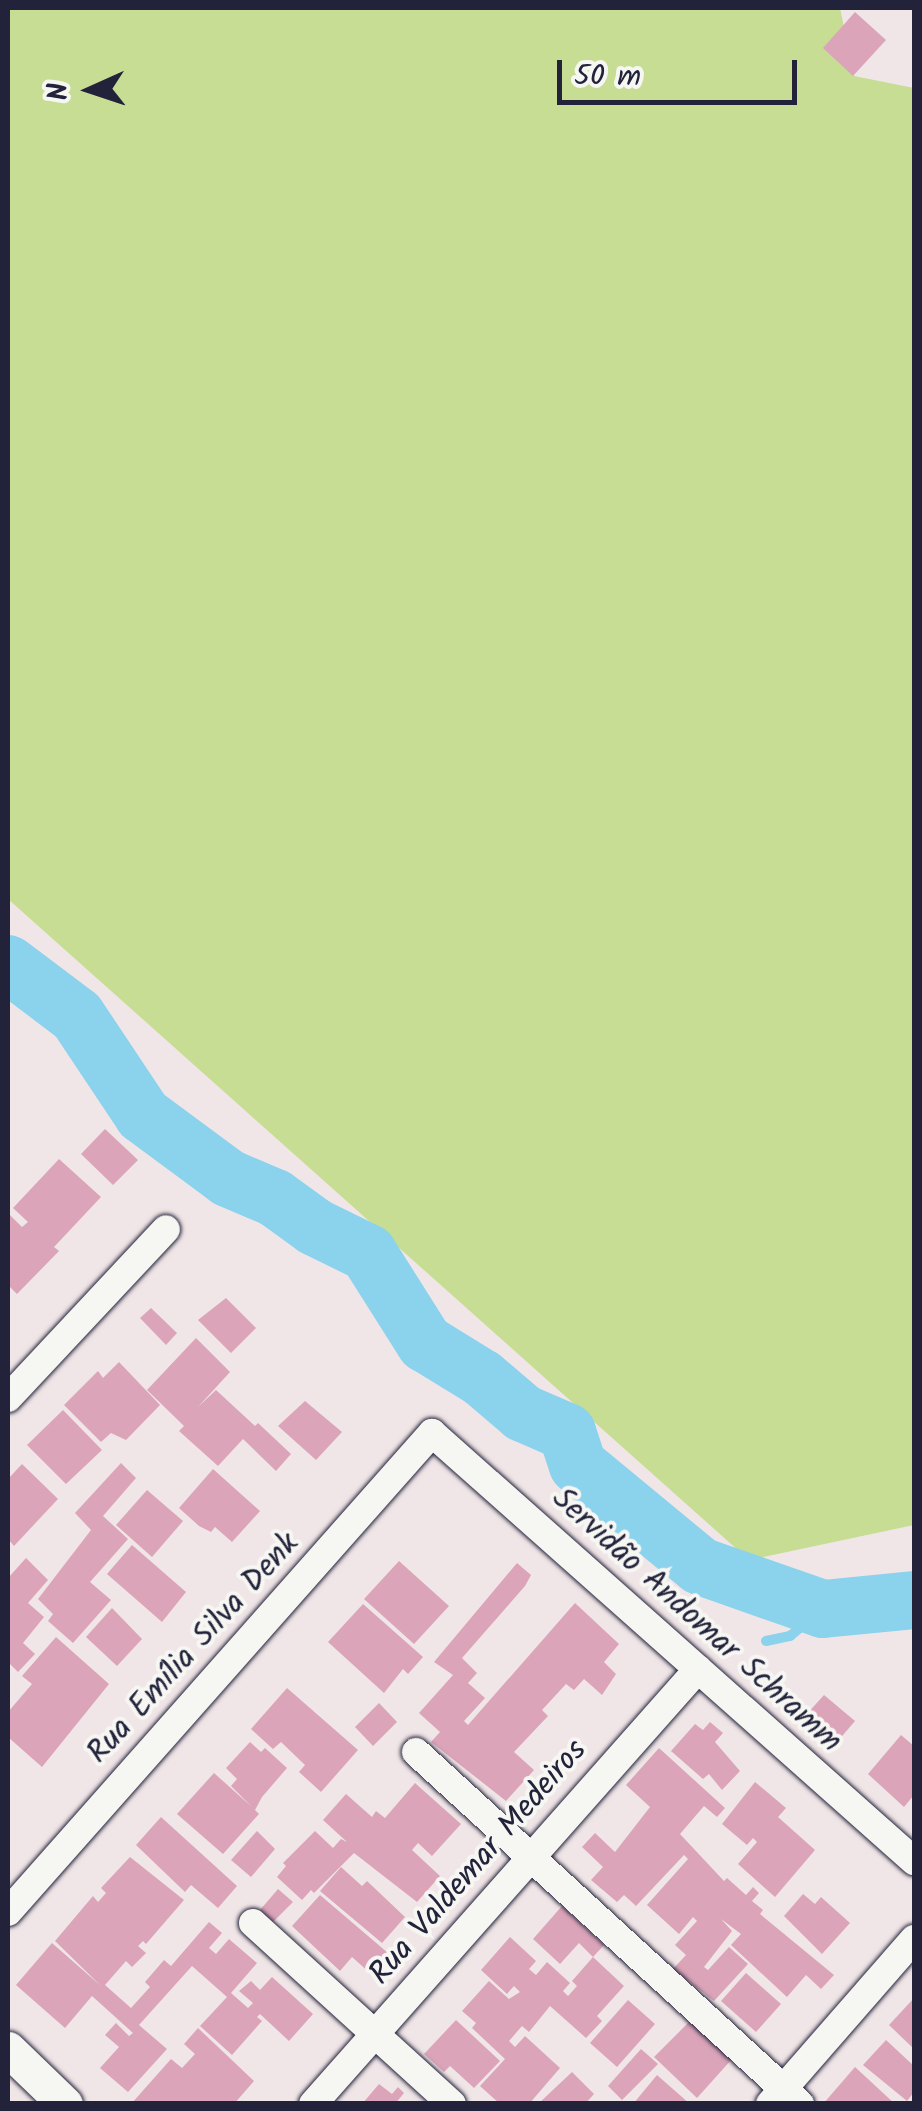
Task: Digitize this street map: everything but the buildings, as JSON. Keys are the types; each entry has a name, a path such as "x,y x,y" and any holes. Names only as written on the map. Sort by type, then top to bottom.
{"street":[{"path":"8,1398 166,1229"},
{"name":"Servidão Andomar Schramm","path":"432,1433 914,1861"},
{"name":"Rua Emília Silva Denk","path":"8,1912 432,1433"},
{"name":"Rua Valdemar Medeiros","path":"313,2104 698,1668"},
{"path":"416,1752 785,2098 914,1940"},
{"path":"253,1924 452,2104"},
{"path":"8,2050 65,2104"}],"green space":[{"path":"8,8 840,8 854,76 914,88 914,1525 749,1560 8,899"}],"waterway":[{"path":"8,964 77,1016 143,1115 228,1178 275,1198 315,1227 368,1253 425,1343 482,1378 523,1413 567,1432 578,1465 700,1566 823,1609 914,1600"},
{"path":"766,1641 790,1636 823,1609"}]}
